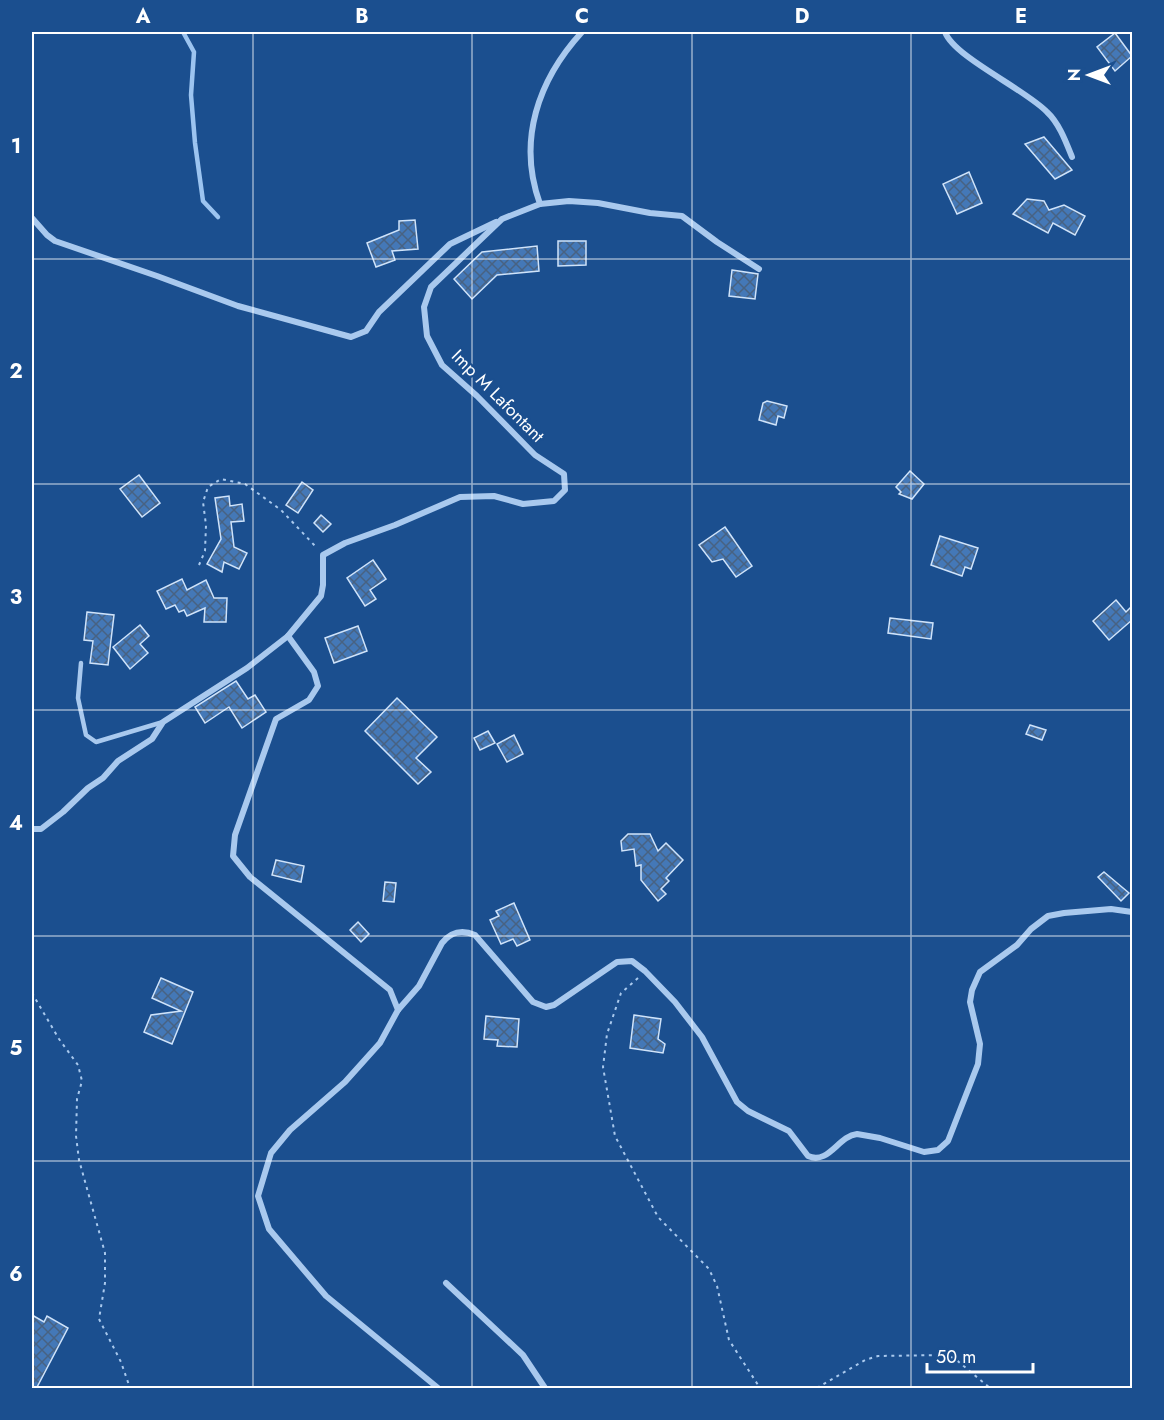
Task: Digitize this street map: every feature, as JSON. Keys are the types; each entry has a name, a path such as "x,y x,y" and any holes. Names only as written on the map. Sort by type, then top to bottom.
{"street":[{"path":"540,204 533,185 530,150 532,125 545,82 565,49 582,32"},
{"path":"945,32 959,50 1005,80 1048,113 1065,138 1072,157"},
{"name":"Imp M Lafontant","path":"323,555 345,543 395,525 460,497 494,496 522,504 554,501 565,490 564,474 535,455 477,396 442,365 427,336 424,307 431,288 502,219 540,204 569,201 598,203 650,213 682,216 759,269"},
{"path":"32,218 47,236 56,242 238,306 351,337 366,331 379,312 450,244 502,219"},
{"path":"32,829 41,829 63,812 88,788 103,778 118,761 152,739 163,722 247,668 288,636 321,596 323,555"},
{"path":"288,636 314,672 318,686 309,700 276,719 235,835 233,856 250,877 390,990 398,1010"},
{"path":"438,1389 326,1296 269,1229 258,1196 271,1154 290,1131 345,1082 380,1043 398,1010 419,986 447,937 458,932 469,932 480,940 533,1002 546,1007 554,1005 622,960 632,961 675,1002 702,1037 737,1102 748,1111 789,1131 808,1156 817,1159 825,1156 844,1138 857,1134 931,1152 938,1150 948,1141 978,1064 980,1044 970,1002 972,990 980,972 1017,945 1031,929 1048,916 1111,909 1132,912"},
{"path":"446,1283 523,1355 545,1389"}],"lane":[{"path":"81,663 78,698 86,735 96,742 163,722"}],"path":[{"path":"198,565 205,551 206,525 203,502 208,487 221,479 245,484 281,510 323,555"},
{"path":"645,971 621,993 607,1034 603,1067 615,1136 658,1217 709,1269 717,1286 729,1340 760,1389"},
{"path":"32,993 58,1039 78,1065 82,1081 77,1099 76,1136 79,1160 105,1253 105,1283 99,1318 121,1362 130,1389"},
{"path":"817,1389 865,1360 878,1356 944,1355 954,1358 990,1389"}],"building":[{"path":"1115,33 1132,56 1115,71 1097,47"},
{"path":"1044,137 1072,170 1055,179 1025,144"},
{"path":"969,172 982,203 957,214 943,184"},
{"path":"1027,199 1044,201 1049,210 1064,205 1085,216 1075,235 1053,223 1048,233 1013,214"},
{"path":"415,220 418,249 392,251 395,260 376,267 367,243 399,230 399,221"},
{"path":"558,241 586,241 586,265 558,266"},
{"path":"537,246 539,271 497,275 472,299 454,279 482,252"},
{"path":"732,270 758,274 755,299 729,296"},
{"path":"767,401 787,406 784,418 778,416 776,425 759,420 763,403"},
{"path":"910,471 924,484 912,499 899,494 901,492 896,487"},
{"path":"139,475 160,503 142,517 120,489"},
{"path":"302,482 313,490 298,513 286,505"},
{"path":"229,496 230,506 242,504 244,521 231,522 234,547 247,553 239,569 224,562 222,572 207,564 221,539 215,498"},
{"path":"321,515 331,524 323,532 314,523"},
{"path":"725,527 752,566 736,577 723,559 712,562 699,545"},
{"path":"940,536 978,548 971,569 965,567 962,576 931,565"},
{"path":"373,560 386,579 370,590 376,599 365,606 347,578"},
{"path":"182,579 187,590 206,580 214,598 227,598 226,622 204,622 205,608 187,616 184,610 179,612 175,605 166,609 157,591"},
{"path":"1116,600 1126,612 1132,606 1132,620 1109,640 1093,621"},
{"path":"87,612 114,615 108,665 90,663 93,641 84,640"},
{"path":"890,618 933,623 931,639 888,633"},
{"path":"140,625 149,636 140,644 148,653 130,669 113,647"},
{"path":"358,626 367,651 334,663 325,638"},
{"path":"236,681 248,699 255,695 266,712 242,728 229,707 205,723 195,707"},
{"path":"397,698 437,737 416,758 431,772 418,784 365,731"},
{"path":"1030,725 1046,730 1042,740 1026,734"},
{"path":"488,731 495,743 480,750 474,738"},
{"path":"514,735 523,754 507,762 497,744"},
{"path":"628,834 650,834 658,851 666,843 683,860 666,878 669,881 661,889 666,894 658,901 641,880 641,865 636,866 634,849 622,851 621,841"},
{"path":"276,860 304,866 301,882 272,875"},
{"path":"1104,872 1129,893 1121,901 1098,877"},
{"path":"385,882 396,883 394,902 383,901"},
{"path":"514,903 530,940 517,946 513,939 501,944 490,920 499,916 496,911"},
{"path":"358,922 369,934 361,942 350,930"},
{"path":"161,978 193,992 172,1044 144,1032 151,1015 181,1011 152,998"},
{"path":"634,1015 661,1019 658,1039 665,1044 663,1053 630,1048"},
{"path":"486,1016 519,1019 517,1047 497,1046 498,1040 484,1039"},
{"path":"32,1315 44,1322 47,1316 68,1328 36,1389 32,1389"}],"waterway":[{"path":"183,32 194,52 191,95 203,201 218,217"}]}
